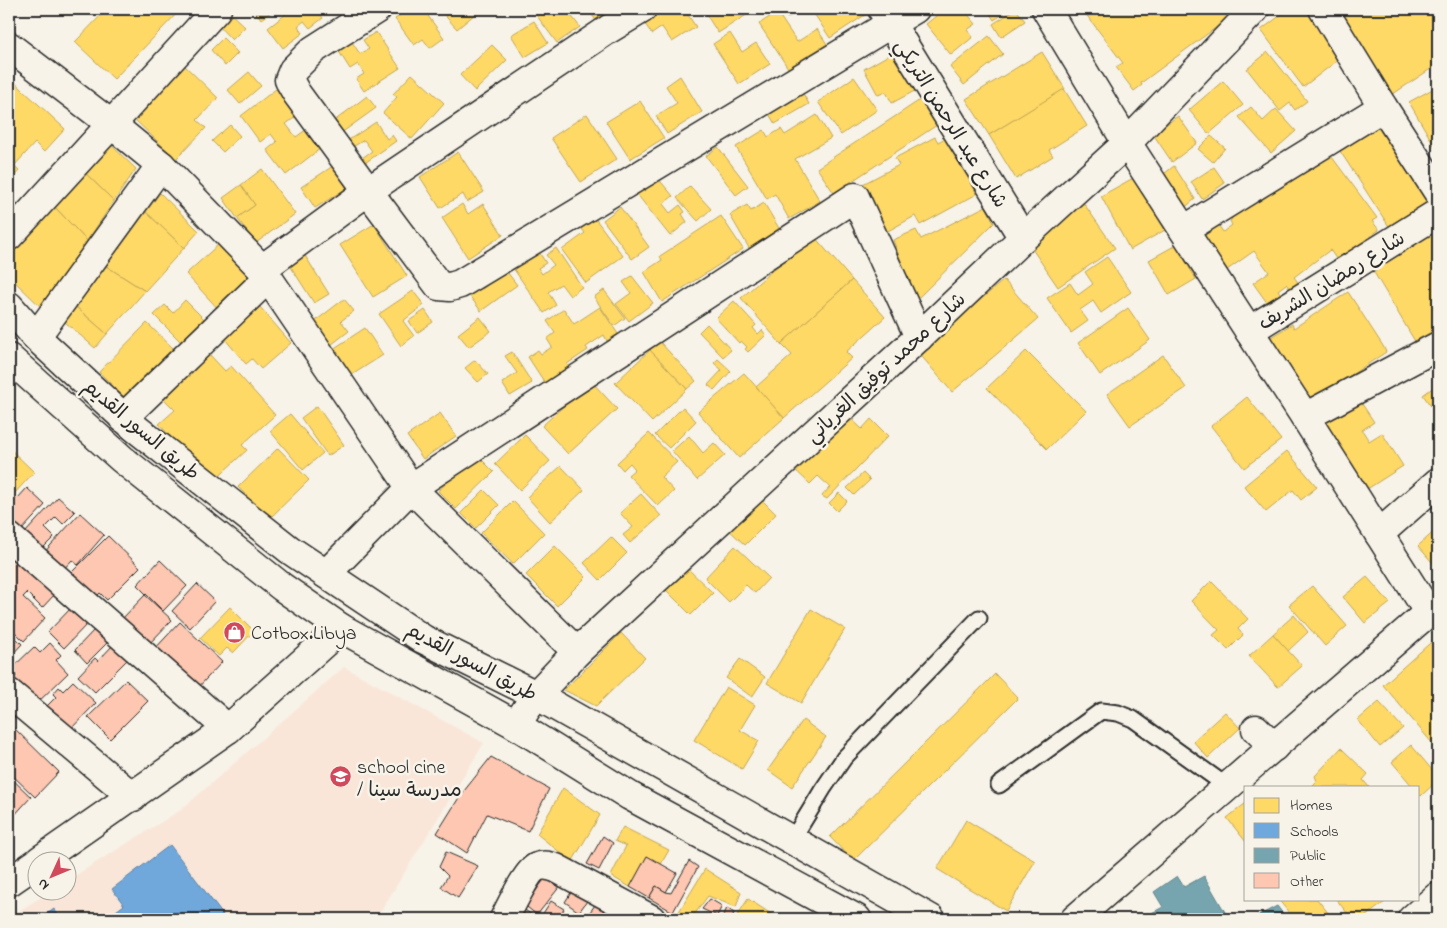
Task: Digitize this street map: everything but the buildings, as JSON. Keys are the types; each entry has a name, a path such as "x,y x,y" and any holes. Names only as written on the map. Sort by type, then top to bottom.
{"street":[{"path":"9,236 217,9"},
{"path":"377,9 313,50 293,70 289,80 297,94 439,286 450,287 460,284 886,16 915,9"},
{"path":"124,418 265,273 368,191 609,29 642,9"},
{"path":"1046,9 1127,143 1305,416 1379,534 1434,608 1265,738 1228,787 1075,919"},
{"name":"شارع محمد توفيق الغرياني","path":"516,725 536,695 577,652 1127,143 1255,9"},
{"path":"1323,9 1438,192"},
{"name":"شارع عبد الرحمن التريكي","path":"886,16 1024,238"},
{"path":"9,46 111,124 160,165 265,273 411,488 577,652"},
{"path":"1184,230 1383,107"},
{"path":"36,337 160,165"},
{"path":"326,574 411,488 855,197 919,337"},
{"name":"شارع رمضان الشريف","path":"1249,331 1438,214"},
{"name":"طريق السور القديم","path":"9,306 36,337 124,418 290,550 423,639 536,695 931,919"},
{"path":"1305,416 1438,346"},
{"name":"طريق السور القديم","path":"9,358 122,459 282,587 342,628 516,725 630,796 857,919"},
{"path":"1379,534 1438,482"},
{"path":"9,537 228,729"},
{"path":"55,850 228,729 342,628"},
{"path":"9,693 133,797"},
{"path":"504,919 529,874 535,867 543,865 556,868 651,919"},
{"path":"10,879 28,868"},
{"path":"1412,919 1438,896"}],"lane":[{"path":"792,840 822,789 844,758 979,618"},
{"path":"999,785 1101,711 1118,713 1133,719 1228,787"}],"shaded area":[{"name":"school cine / مدرسة سينا","path":"344,667 484,743 376,919 9,919 9,917 36,900 78,900 78,874 181,810"}],"place":[{"name":"Cotbox.Libya","path":"235,632"},
{"name":"school cine / مدرسة سينا","path":"341,777"}]}
